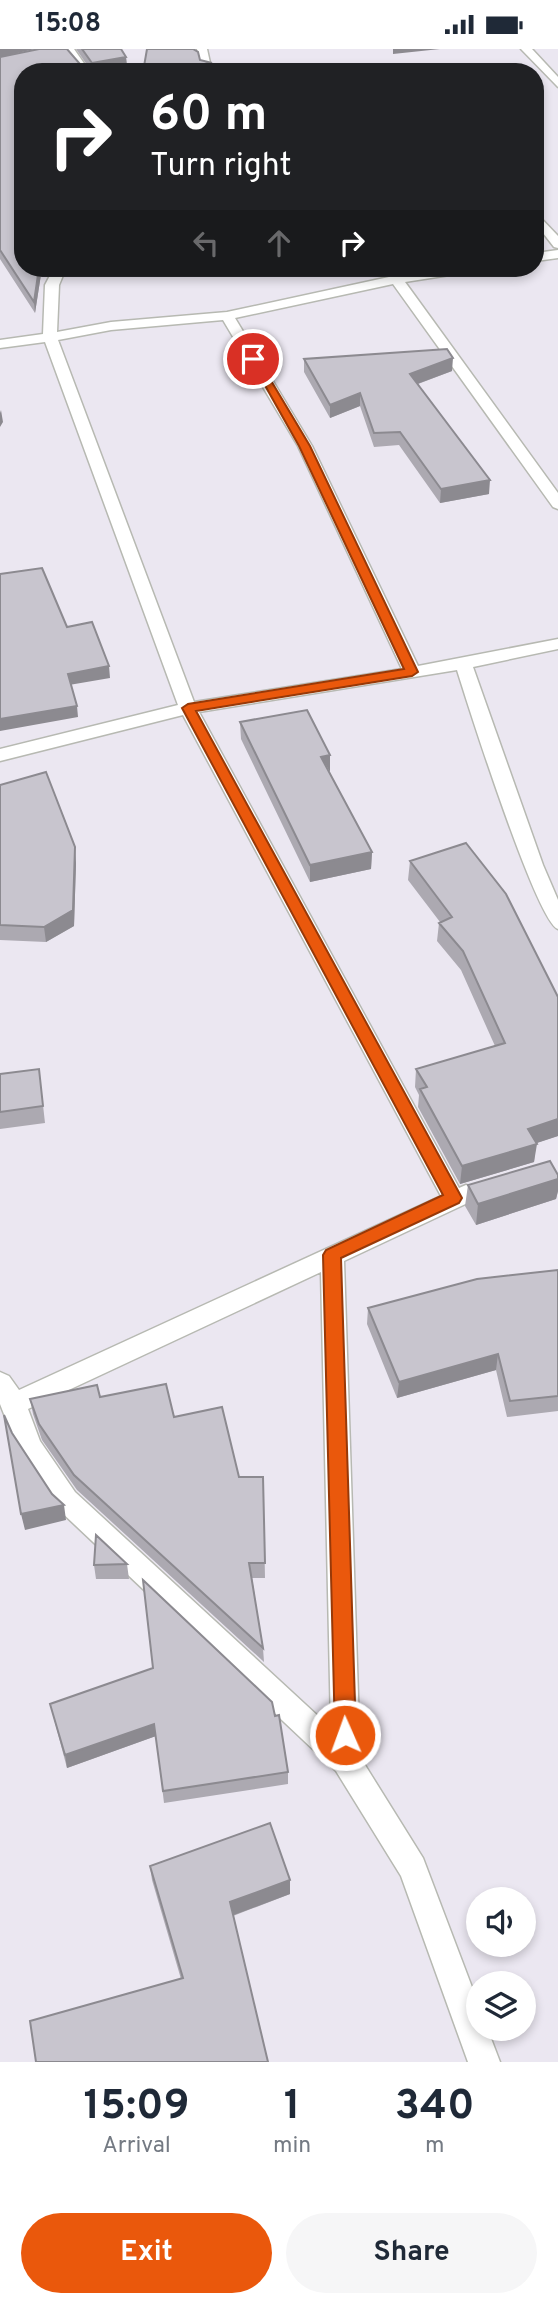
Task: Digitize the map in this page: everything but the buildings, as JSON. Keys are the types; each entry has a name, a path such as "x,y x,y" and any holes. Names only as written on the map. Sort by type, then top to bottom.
{"street":[{"path":"526,49 539,63"},
{"path":"544,227 558,244"},
{"path":"56,277 52,285 50,337 188,708 453,1198"},
{"path":"0,344 111,326 226,316 377,277"},
{"path":"396,277 558,504"},
{"path":"226,316 305,446 412,672"},
{"path":"0,755 188,708 463,664 558,644"},
{"path":"463,664 533,865 558,922"},
{"path":"484,2062 413,1868 346,1761 66,1500 30,1447 7,1393 332,1255 453,1198 492,1187"},
{"path":"332,1255 346,1761"}],"route":[{"path":"253,359 305,446 412,672 188,708 453,1198 332,1255 345,1735"}]}
